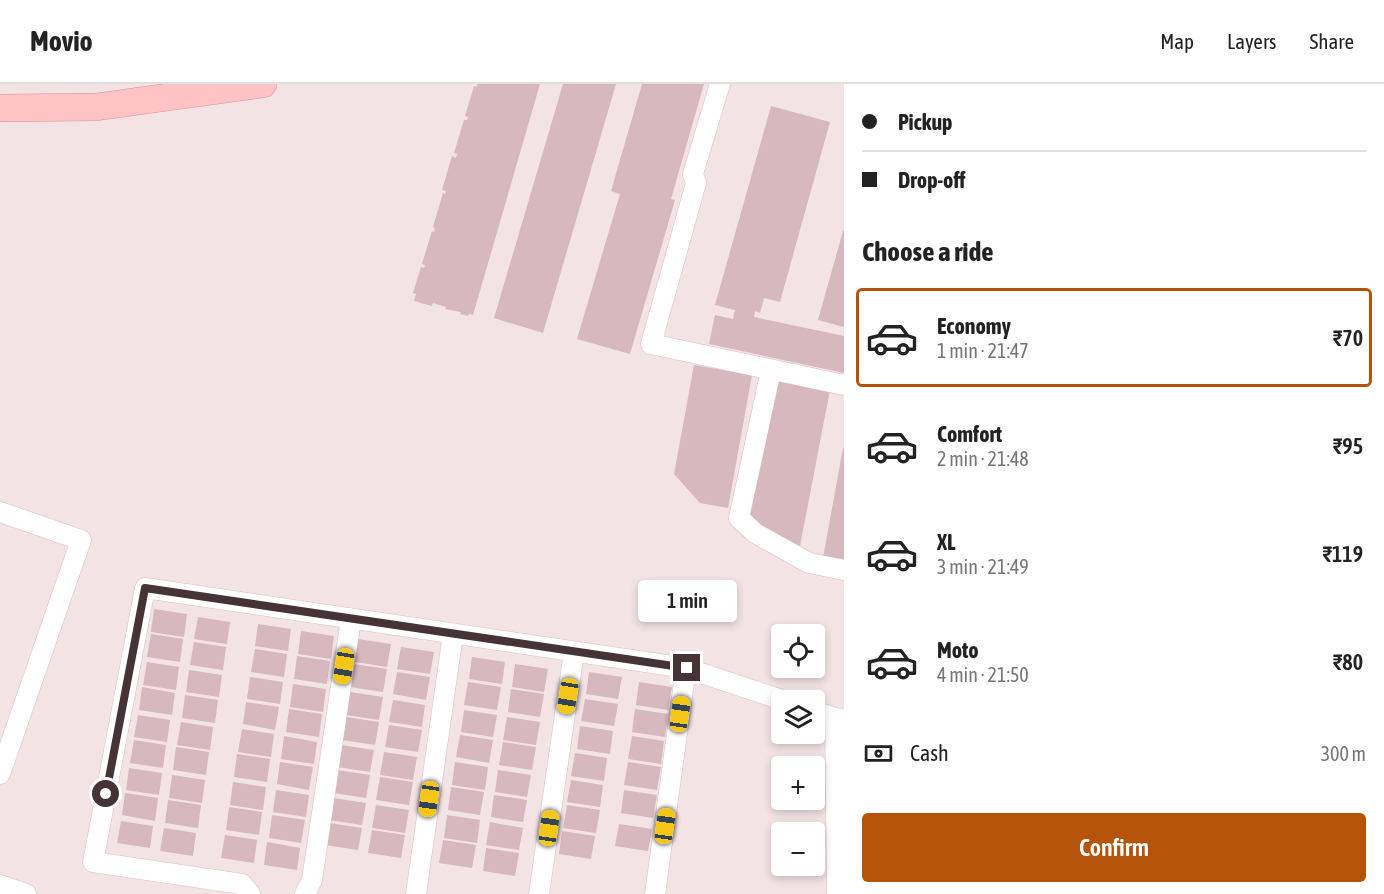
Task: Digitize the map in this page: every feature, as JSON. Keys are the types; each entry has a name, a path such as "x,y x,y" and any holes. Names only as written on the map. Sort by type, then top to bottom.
{"street":[{"path":"0,108 96,107 263,84"},
{"path":"720,84 693,174 696,183 651,344 844,385"},
{"path":"771,370 739,518 755,533 809,563 844,570"},
{"path":"0,512 81,540 0,774"},
{"path":"250,894 242,884 93,862 145,588 687,668 771,696"},
{"path":"305,894 312,880 351,619"},
{"path":"416,894 453,634"},
{"path":"539,894 574,652"},
{"path":"656,894 687,668"},
{"path":"825,714 840,719 837,892"},
{"path":"0,885 26,894"}],"building":[{"path":"477,84 540,84 473,315 468,316 433,303 432,306 414,301 416,294 413,293 421,267 424,268 425,265 422,264 432,231 434,232 433,227 443,193 445,194 446,191 442,190 452,156 456,158 457,154 454,153 464,120 468,117 465,116 474,86 477,87"},
{"path":"563,84 616,84 543,333 494,318"},
{"path":"642,84 704,84 671,199 675,200 630,354 577,339 620,194 611,191"},
{"path":"771,106 830,122 780,302 764,298 760,313 755,311 754,317 844,336 844,373 709,344 715,315 733,319 735,310 715,305"},
{"path":"844,231 844,327 818,320"},
{"path":"694,365 752,375 728,508 700,503 674,474"},
{"path":"774,379 830,390 800,546 770,540 748,516"},
{"path":"844,448 844,562 823,558"},
{"path":"154,609 187,614 184,637 151,632"},
{"path":"198,617 230,622 227,644 194,639"},
{"path":"258,624 291,629 288,651 255,646"},
{"path":"301,631 334,636 331,659 298,654"},
{"path":"151,634 183,639 180,662 147,657"},
{"path":"358,639 391,644 387,667 355,662"},
{"path":"194,642 226,647 223,670 190,665"},
{"path":"401,647 434,652 430,674 397,669"},
{"path":"255,649 287,654 284,677 251,672"},
{"path":"297,656 330,661 327,684 294,679"},
{"path":"472,657 505,662 502,684 469,679"},
{"path":"147,662 179,667 176,690 143,685"},
{"path":"354,664 387,669 383,692 350,687"},
{"path":"515,664 548,669 544,692 512,687"},
{"path":"189,670 222,675 219,697 186,692"},
{"path":"397,672 430,677 426,700 393,694"},
{"path":"589,672 622,677 618,699 586,694"},
{"path":"250,677 283,682 280,704 247,699"},
{"path":"468,682 501,687 497,710 464,705"},
{"path":"639,682 672,687 668,710 636,705"},
{"path":"293,684 326,689 323,712 290,707"},
{"path":"142,687 175,693 172,715 139,710"},
{"path":"511,689 544,694 540,717 508,712"},
{"path":"350,692 383,697 379,720 346,715"},
{"path":"185,695 218,700 215,723 182,718"},
{"path":"585,699 618,704 614,726 581,721"},
{"path":"393,700 425,705 422,727 389,722"},
{"path":"246,702 279,707 275,730 243,724"},
{"path":"289,709 322,714 319,737 286,732"},
{"path":"635,709 668,714 665,737 632,732"},
{"path":"464,710 497,715 493,737 461,732"},
{"path":"138,715 170,720 167,742 134,737"},
{"path":"346,717 379,722 375,745 342,740"},
{"path":"507,717 540,722 536,745 503,740"},
{"path":"181,722 213,727 210,750 177,745"},
{"path":"389,725 422,730 418,752 385,747"},
{"path":"580,726 613,731 610,754 577,749"},
{"path":"242,729 274,734 271,757 238,752"},
{"path":"460,735 493,740 489,763 456,757"},
{"path":"284,736 317,742 314,764 281,759"},
{"path":"632,736 664,741 661,764 628,759"},
{"path":"134,740 166,745 163,768 130,763"},
{"path":"503,742 536,747 532,770 499,765"},
{"path":"341,745 374,750 370,772 337,767"},
{"path":"176,747 209,752 206,775 173,770"},
{"path":"384,752 417,757 413,780 380,775"},
{"path":"575,753 607,758 604,781 571,776"},
{"path":"237,754 270,759 267,782 234,777"},
{"path":"280,762 313,767 309,790 277,784"},
{"path":"455,762 488,767 485,790 452,785"},
{"path":"628,762 661,767 657,790 624,785"},
{"path":"129,768 162,773 159,795 126,790"},
{"path":"337,770 370,775 366,798 333,793"},
{"path":"498,770 531,775 527,797 495,792"},
{"path":"172,775 205,780 202,803 169,798"},
{"path":"380,777 413,782 409,805 376,800"},
{"path":"571,780 603,785 600,807 567,802"},
{"path":"233,782 266,787 263,810 230,805"},
{"path":"451,787 484,792 480,815 448,810"},
{"path":"276,790 309,795 306,817 273,812"},
{"path":"624,790 657,795 653,818 621,813"},
{"path":"125,793 158,798 155,821 122,815"},
{"path":"494,795 527,800 523,822 491,817"},
{"path":"333,798 366,803 362,825 329,820"},
{"path":"168,800 201,805 198,828 165,823"},
{"path":"376,805 409,810 405,833 372,828"},
{"path":"567,805 600,810 596,833 563,828"},
{"path":"229,807 262,812 259,835 226,830"},
{"path":"272,815 305,820 301,843 269,838"},
{"path":"447,815 480,820 477,843 444,838"},
{"path":"121,821 153,826 150,848 117,843"},
{"path":"490,822 523,828 519,850 486,845"},
{"path":"329,823 362,828 358,850 325,845"},
{"path":"619,824 652,829 648,851 615,846"},
{"path":"164,828 196,833 193,856 160,851"},
{"path":"372,830 405,835 401,858 368,853"},
{"path":"562,831 595,836 591,859 559,854"},
{"path":"225,835 257,840 254,863 221,858"},
{"path":"443,840 476,845 472,868 439,863"},
{"path":"267,842 300,848 297,870 264,865"},
{"path":"486,848 519,853 515,876 483,871"}],"route":[{"path":"106,794 145,588 687,668"}]}
